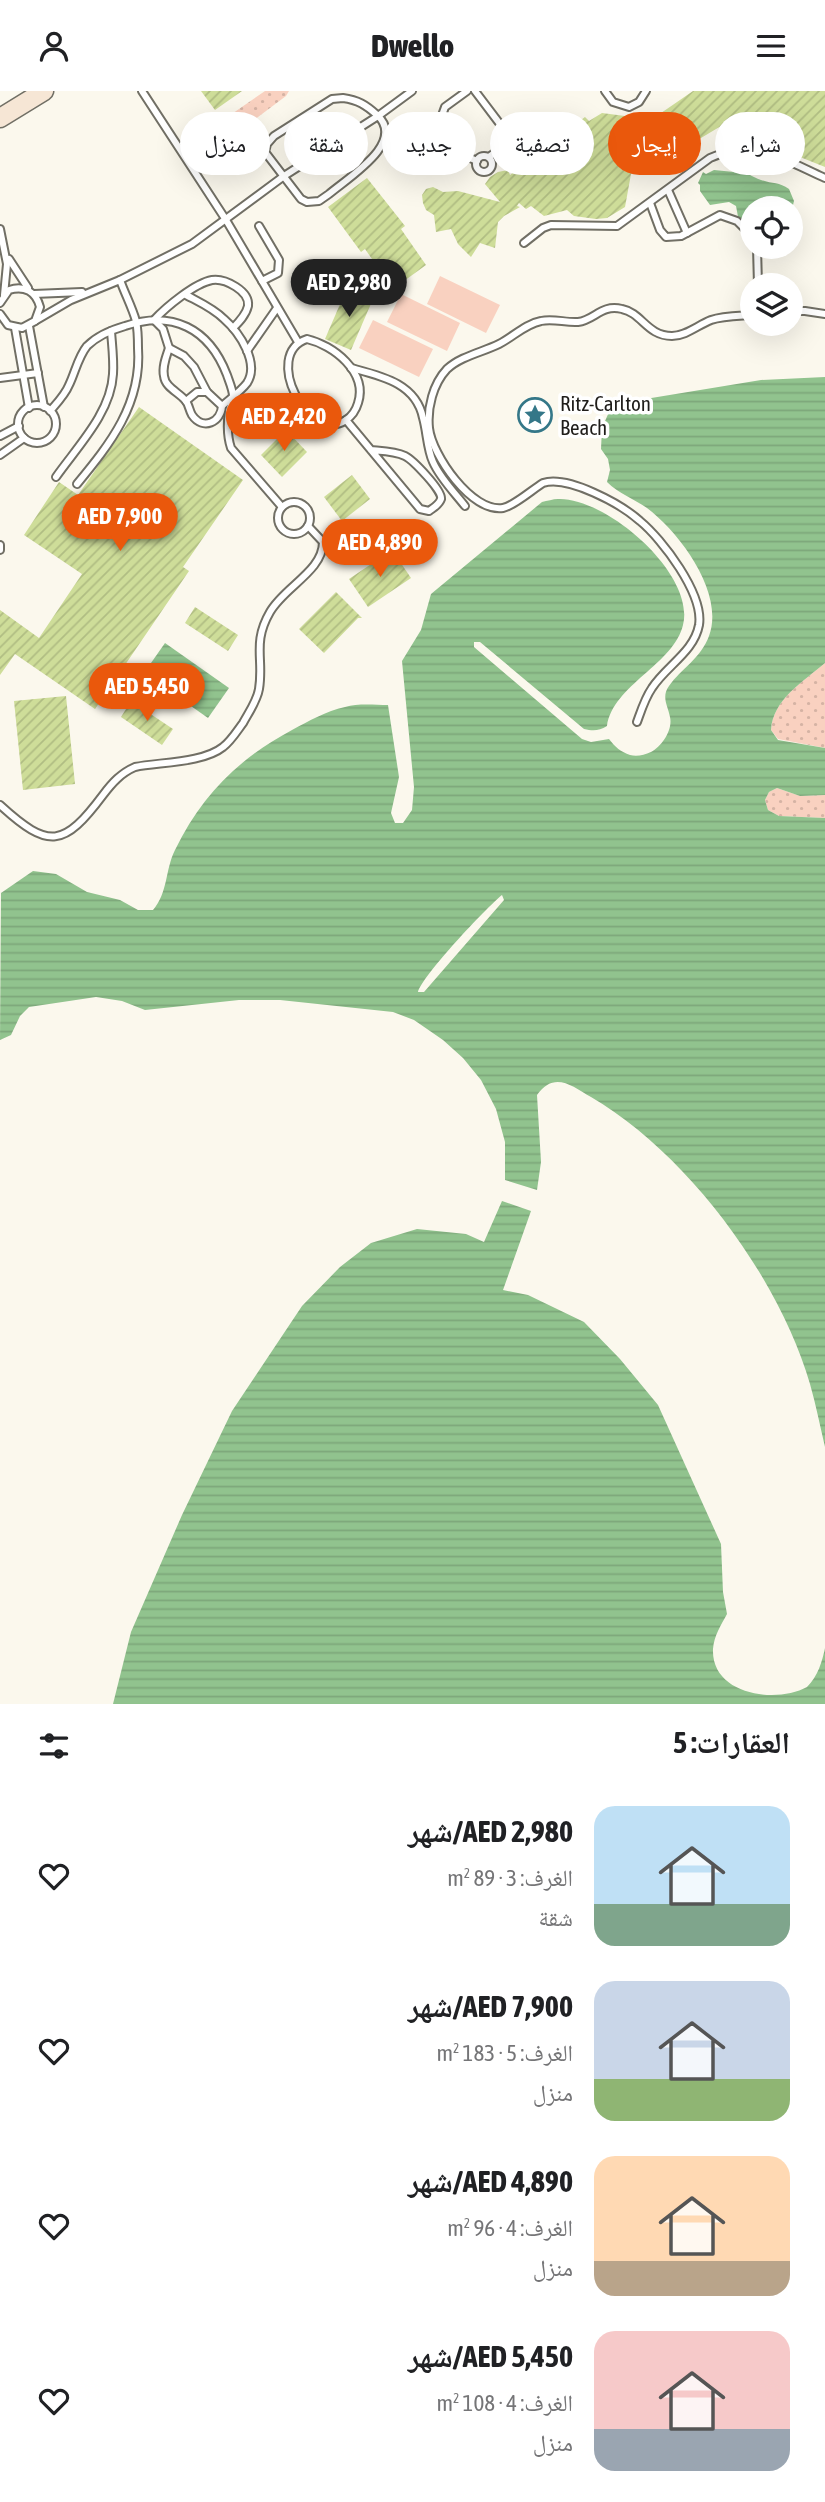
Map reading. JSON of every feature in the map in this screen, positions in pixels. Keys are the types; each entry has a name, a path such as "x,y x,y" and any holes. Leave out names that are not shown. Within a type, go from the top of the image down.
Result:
{"main road":[{"path":"0,118 44,91"}],"lane":[{"path":"142,91 226,220 298,342"},
{"path":"343,98 348,91"},
{"path":"0,314 4,324 15,328 32,324 88,292 120,280 192,244 284,176 412,91"},
{"path":"467,91 446,107 441,118 470,157 477,161 480,170 486,171 492,167 489,157"},
{"path":"475,91 512,140 489,157 482,156 477,161"},
{"path":"605,91 613,102 629,107 639,102 646,91"},
{"path":"343,98 358,100 378,116 387,130 385,143 319,201 307,202 301,199 265,152 267,144 274,136 332,99 343,98"},
{"path":"524,243 551,225 613,228 710,158 726,151 756,149 825,178"},
{"path":"668,190 687,233"},
{"path":"650,203 662,234 669,237 687,233 720,215 740,225"},
{"path":"260,226 276,253 280,267 274,277 262,281"},
{"path":"0,229 8,275 1,300"},
{"path":"6,254 40,307 32,324 38,373 47,409 56,426 48,439 38,443 24,438 19,426 20,417 29,408 47,409 68,387 86,347 98,337 137,323 169,320 183,324 200,335 221,361 233,396 228,425 231,448 282,507"},
{"path":"77,484 109,446 126,417 137,377 137,323 120,280"},
{"path":"154,320 170,303 212,280 223,280 246,295 248,302 243,316 233,328"},
{"path":"1,300 16,288 32,292 88,292"},
{"path":"186,295 207,306 233,328 247,351 250,374 246,384 222,406"},
{"path":"247,351 277,308"},
{"path":"465,506 432,459 425,410 440,379 453,364 504,342 537,322 579,322 602,309 623,309 637,316 653,331 673,336 681,335 714,319 740,316"},
{"path":"803,310 825,314"},
{"path":"154,320 163,330 169,348 163,378 167,385 186,401 193,417 208,424 216,421 222,415 222,406 207,392 194,367 184,356 169,348"},
{"path":"15,328 29,408"},
{"path":"56,477 97,419 108,398 113,375 111,331"},
{"path":"307,339 333,351 351,368 359,385 360,397 355,410 346,420 338,423 323,422 299,404 288,374 292,351 298,342 307,339"},
{"path":"351,368 385,376 397,382 425,410 434,448 462,487 478,502 499,509 507,508 543,483 567,482 638,519 667,551 696,601 699,625 696,635 684,652 651,689 637,722"},
{"path":"0,378 38,373"},
{"path":"186,401 197,392 207,392"},
{"path":"346,420 420,509 429,511 435,507 441,499 440,492 410,459 390,451 371,450"},
{"path":"0,436 19,426"},
{"path":"0,455 24,438"},
{"path":"455,493 462,487"},
{"path":"290,502 307,508 310,517 308,526 295,534 281,528 278,513 282,507 290,502"},
{"path":"0,805 31,831 54,837 66,834 79,826 118,776 127,770 203,756 215,753 225,746 250,711 259,689 258,644 261,628 283,593 318,561 323,551 323,542 308,526"},
{"path":"323,542 341,540 348,543 356,553"}],"shaded area":[{"path":"265,91 289,91 265,112 235,112"},
{"path":"714,170 715,175 750,175 782,185 789,189 792,196 740,196 740,223 736,206 729,202 710,205 700,191 698,183 703,172 706,174"},
{"path":"440,276 500,305 486,333 427,304"},
{"path":"401,294 460,323 447,351 387,322"},
{"path":"373,320 433,349 419,377 359,348"},
{"path":"825,377 825,663 783,700 773,719 771,730 778,740 825,748 825,795 800,796 777,788 769,792 765,800 768,810 779,816 825,818 825,1447 810,1384 796,1343 776,1302 725,1221 661,1150 627,1121 570,1085 550,1083 537,1095 541,1162 537,1190 505,1180 505,1142 496,1109 481,1080 463,1058 443,1040 414,1020 393,1012 280,1000 239,1000 145,1010 122,1001 96,997 29,1007 20,1016 11,1035 0,1040 1,893 33,871 56,874 87,892 120,900 138,910 153,910 164,889 175,850 197,812 238,766 292,730 338,709 355,705 388,705 399,777 391,813 395,823 403,823 412,810 414,787 402,661 421,630 431,594 542,502 558,499 578,502 600,511 643,542 662,562 676,584 683,605 683,625 677,639 657,663 620,698 607,726 593,730 584,729 480,642 474,642 474,647 582,739 591,742 609,739 621,751 633,756 655,749 663,742 670,727 665,698 667,690 701,651 709,636 711,601 696,565 673,533 647,508 607,482 610,470 608,459 601,449 602,428 609,412 627,402 761,380","holes":["502,895 504,900 424,992 418,992 431,971 470,927"]},
{"path":"165,643 229,688 208,718 144,673"},
{"path":"825,663 825,748 778,739 771,730 777,709 790,692"},
{"path":"777,788 800,796 825,795 825,818 779,816 768,810 765,800 769,792"},
{"path":"502,1201 531,1211 503,1290 528,1295 584,1322 620,1359 658,1405 721,1544 723,1592 727,1614 716,1635 713,1649 715,1665 722,1677 748,1692 779,1695 794,1692 807,1687 814,1678 825,1648 825,1704 113,1704 131,1632 182,1515 232,1411 302,1306 340,1267 371,1243 417,1229 466,1234 484,1242"}],"building":[{"path":"201,91 242,91 215,110"},
{"path":"693,91 825,91 825,167 805,159 805,112 715,112 715,130 701,138 701,112 663,112"},
{"path":"602,113 608,114 608,175 631,175 625,207 607,218 596,219 574,216 567,210 544,216 531,206 526,209 519,203 517,206 520,207 498,222 495,248 480,243 471,257 458,244 451,229 436,232 434,215 426,210 423,203 422,195 426,189 433,187 443,192 458,191 500,202 485,184 493,175 594,175 594,118"},
{"path":"367,178 405,226 401,229 426,265 393,289 365,249 361,252 328,207"},
{"path":"347,288 373,299 351,350 325,339"},
{"path":"139,407 243,480 183,567 189,571 95,709 15,654 0,675 0,610 39,638 82,574 24,535 59,482 78,495"},
{"path":"286,430 307,452 282,477 261,455"},
{"path":"352,475 370,499 342,521 324,497"},
{"path":"392,550 411,578 368,607 349,579"},
{"path":"336,592 362,618 358,618 324,653 299,629"},
{"path":"195,607 238,635 228,651 185,623"},
{"path":"66,696 75,784 23,790 14,701"},
{"path":"131,701 173,729 162,745 121,717"}],"place":[{"name":"Ritz-Carlton Beach","path":"535,415"}]}
